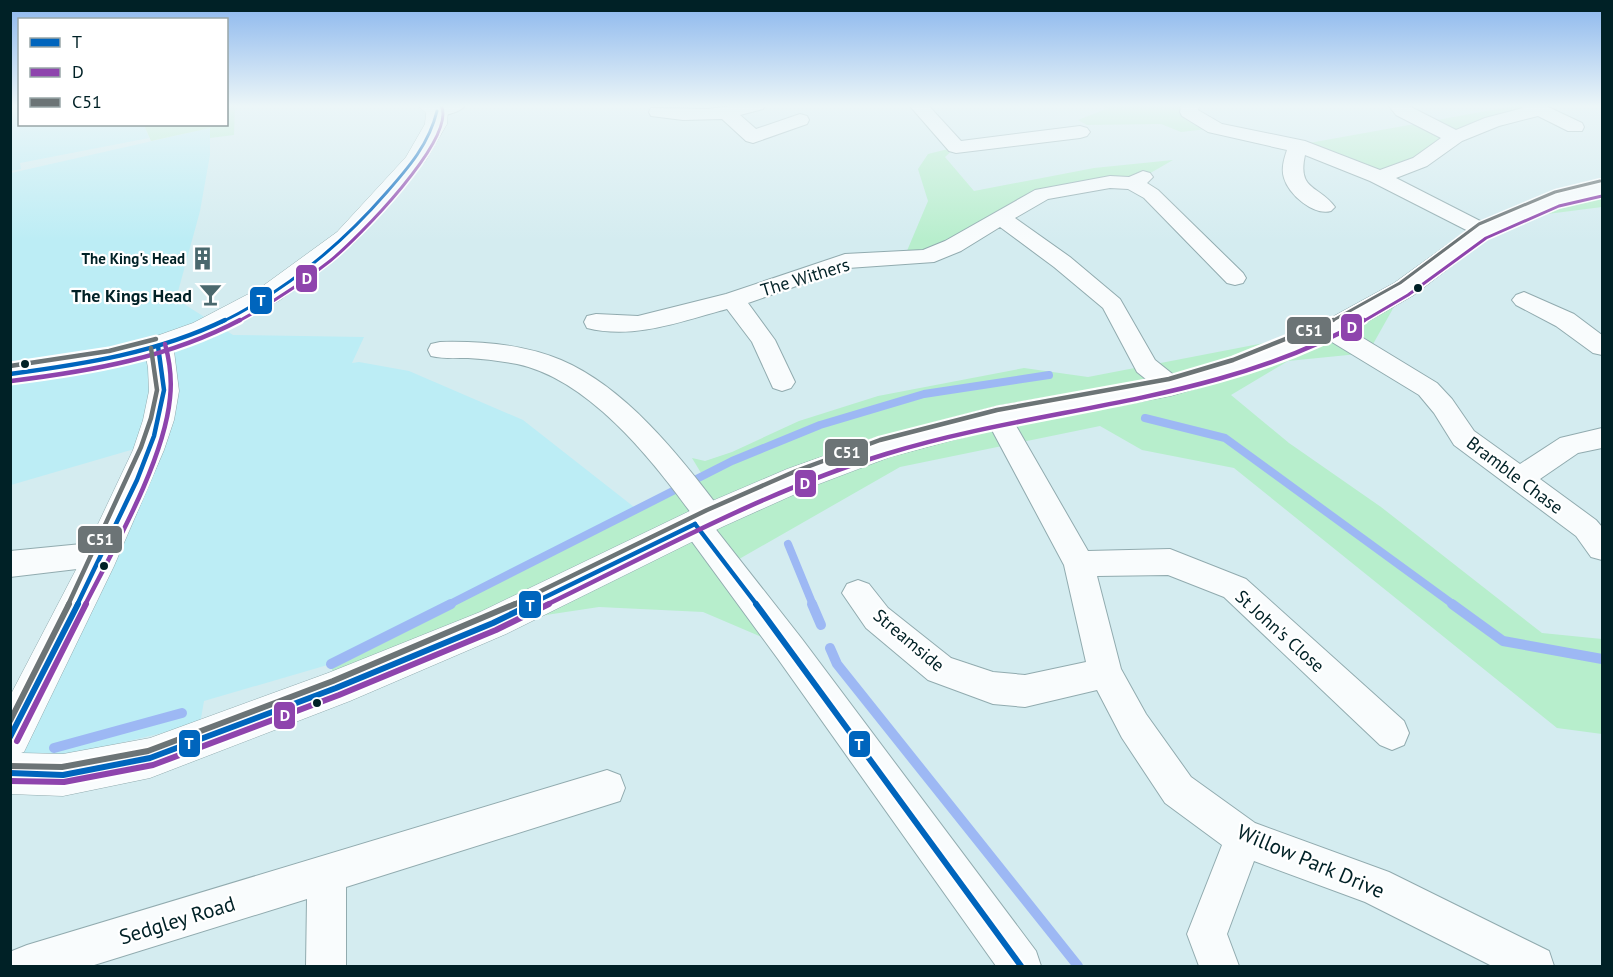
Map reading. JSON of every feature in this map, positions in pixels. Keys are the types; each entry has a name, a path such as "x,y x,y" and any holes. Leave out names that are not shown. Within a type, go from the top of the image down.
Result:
{"street":[{"path":"10,374 111,358 158,346 203,330 270,294 346,237 415,160 420,151"},
{"path":"1296,151 1290,168 1295,184 1324,207"},
{"path":"1313,151 1352,163 1482,231"},
{"path":"1381,177 1420,162 1436,151"},
{"name":"The Withers","path":"596,322 638,324 734,300 845,261 882,269 926,257 953,246 1042,194 1110,182 1138,180 1235,278"},
{"path":"10,774 63,774 150,758 336,688 493,623 695,504 799,478 883,447 998,417 1171,386 1235,366 1331,330 1404,289 1482,231 1557,199 1602,188"},
{"path":"1001,218 1062,262 1112,304 1146,366 1171,386"},
{"name":"The Withers","path":"734,300 763,340 782,382"},
{"path":"1524,300 1565,320 1602,347"},
{"name":"Bramble Chase","path":"1331,330 1428,389 1443,405 1464,438 1586,528 1602,548"},
{"path":"10,738 102,555 135,481 159,419 164,366 158,346"},
{"path":"440,350 464,349 508,353 547,364 564,372 626,417 662,453 790,649 1021,966"},
{"name":"Willow Park Drive","path":"998,417 1080,564 1105,673 1134,726 1178,790 1244,838 1375,886 1534,966"},
{"path":"1521,478 1570,445 1602,438"},
{"path":"10,564 102,555"},
{"name":"St John's Close","path":"1080,564 1170,562 1234,588 1392,733"},
{"name":"Streamside","path":"858,593 877,618 940,669 993,688 1025,691 1105,673"},
{"name":"Sedgley Road","path":"27,966 607,788"},
{"path":"1219,966 1207,934 1244,838"},
{"path":"326,966 327,874"}],"shaded area":[{"path":"11,151 84,151 20,163 21,169 11,171"},
{"path":"110,151 210,151 200,211 176,299 233,335 364,337 352,363 359,362 409,371 523,420 634,507 331,664 204,701 200,724 11,769 148,445 11,485 11,173"}],"green space":[{"path":"952,151 945,157 974,191 1094,168 1173,160 1133,183 1042,194 953,246 904,258 928,201 918,169 928,154"},
{"path":"1313,151 1434,151 1381,177"},
{"path":"1602,188 1602,207 1509,219 1557,199"},
{"path":"1404,289 1368,353 1288,361 1231,395 1289,443 1381,507 1542,633 1602,639 1602,734 1557,728 1234,468 1142,450 1100,426 900,467 727,566 790,649 703,612 599,607 493,623 336,688 331,664 701,473 692,458 705,461 732,452 799,421 878,396 1024,368 1088,377 1331,330"}],"waterway":[{"path":"448,605 732,461 820,425 924,394 1049,375"},
{"path":"1145,418 1225,438 1454,605"},
{"path":"788,544 813,605"},
{"path":"331,664 451,604"},
{"path":"812,604 821,625"},
{"path":"1452,604 1503,641 1602,659"},
{"path":"830,648 837,664 1078,966"},
{"path":"54,748 182,713"}],"transit line":[{"name":"T","path":"10,374 103,360 158,347 209,328 258,303 303,272 356,228 421,151"},
{"name":"D","path":"11,381 107,367 163,353 214,333 263,308 309,277 351,243 429,151"},
{"name":"C51","path":"10,766 62,767 148,751 333,681 490,616 707,510 796,471 880,440 997,410 1169,379 1233,360 1328,323 1400,283 1479,224 1555,192 1600,181"},
{"name":"D","path":"10,781 64,782 153,765 339,695 496,630 713,524 802,485 885,454 1000,424 1172,393 1238,374 1335,337 1408,295 1486,238 1559,206 1602,196"},
{"name":"C51","path":"10,366 109,351 156,339"},
{"name":"D","path":"17,741 97,581 156,454 171,392 171,376 165,344"},
{"name":"T","path":"10,737 91,578 149,451 159,420 164,390 158,346"},
{"name":"C51","path":"10,721 90,562 141,447 157,390 151,348"},
{"name":"T","path":"695,524 790,649 1021,966"},
{"name":"T","path":"10,773 63,775 150,758 336,688 493,623 695,524"}],"place":[{"name":"The King's Head","path":"203,258"},
{"name":"The Kings Head","path":"210,295"}]}
